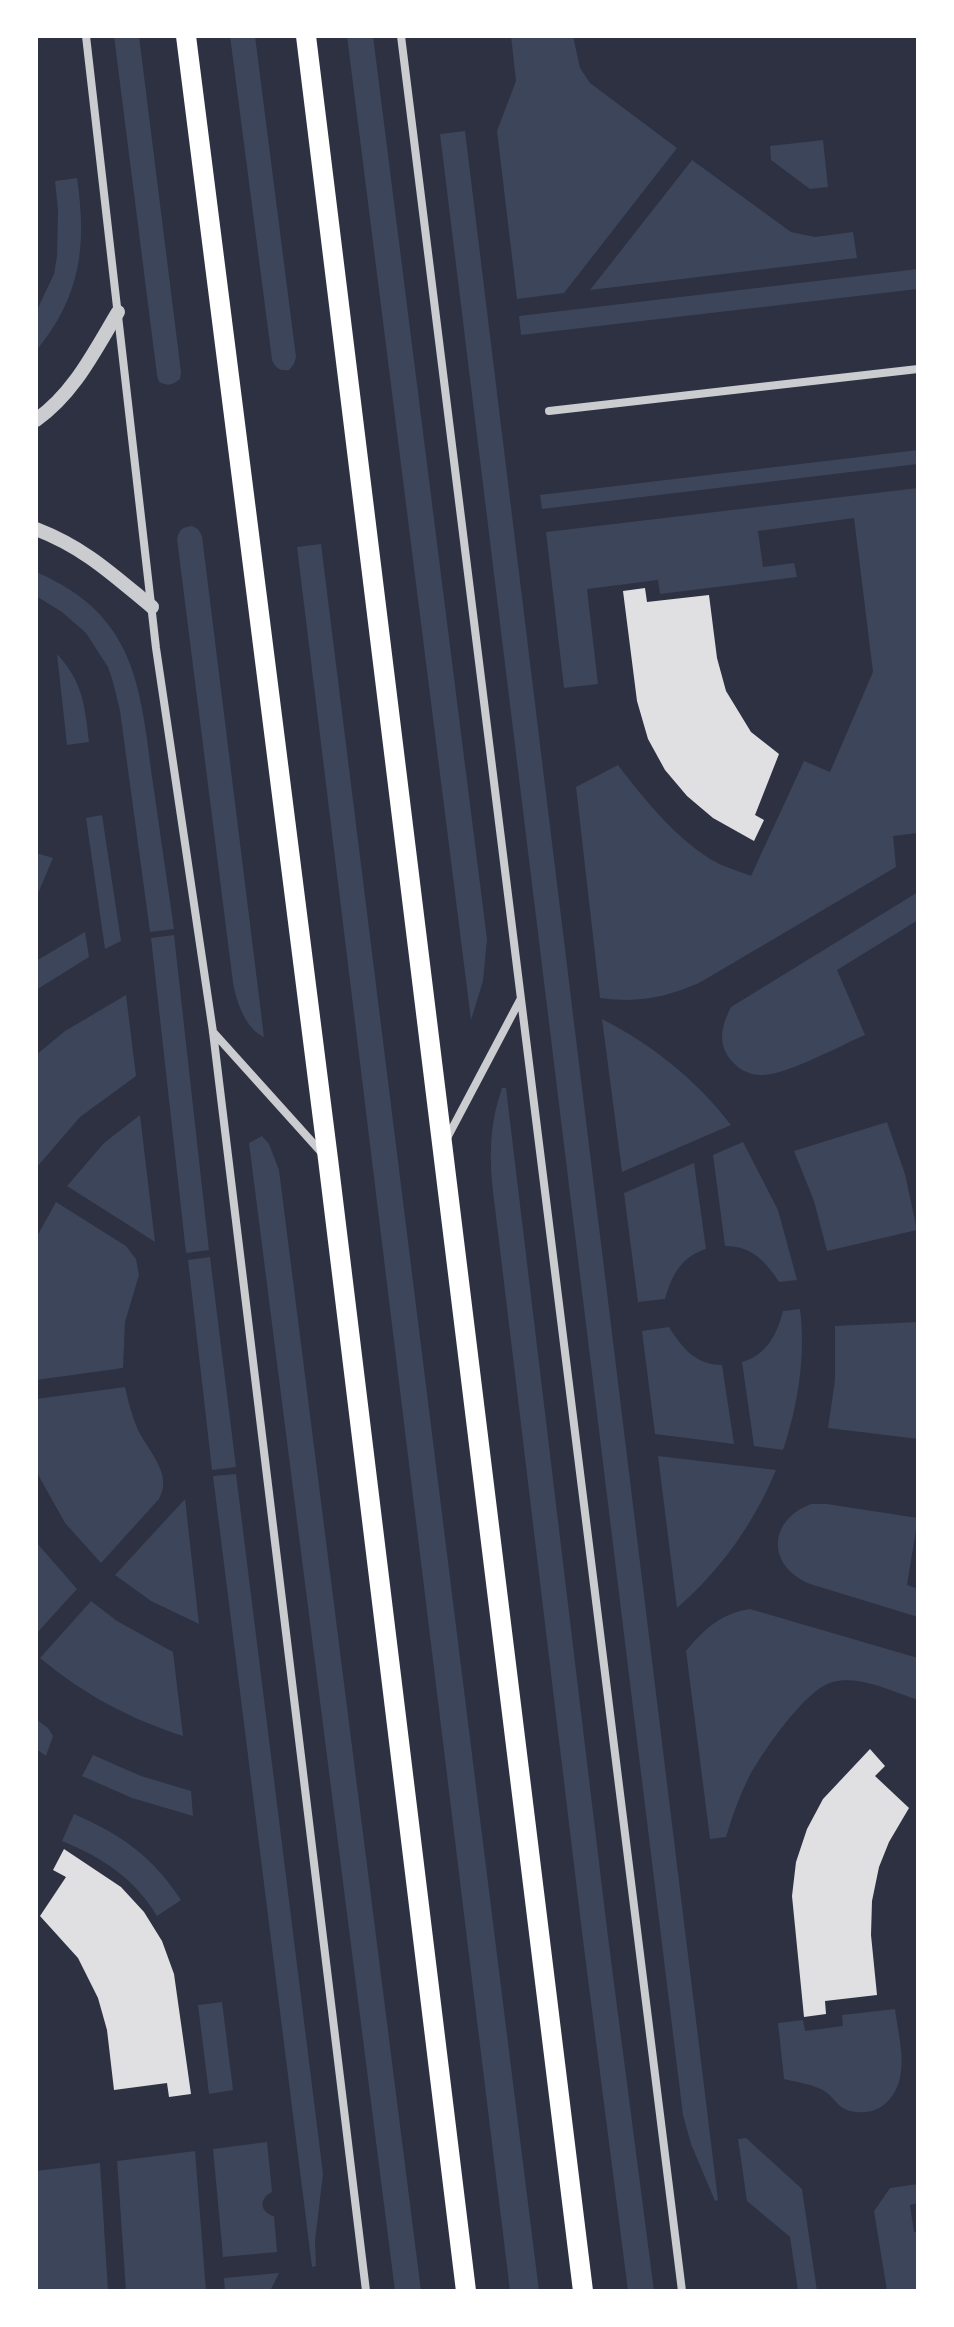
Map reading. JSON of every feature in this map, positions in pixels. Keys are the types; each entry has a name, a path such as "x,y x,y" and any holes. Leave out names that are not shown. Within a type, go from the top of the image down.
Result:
{"main road":[{"path":"186,36 328,1159 466,2291"},
{"path":"306,36 583,2291"}],"street":[{"path":"86,36 152,607 213,1032 366,2291"},
{"path":"401,36 682,2291"},
{"path":"36,420 79,379 118,312"},
{"path":"549,411 918,369"},
{"path":"36,529 67,541 152,607"},
{"path":"444,1144 520,1000"},
{"path":"213,1032 328,1159"}],"shaded area":[{"path":"114,36 139,36 181,372 180,379 170,385 159,382 157,375"},
{"path":"230,36 255,36 296,357 289,370 279,369 272,360"},
{"path":"347,36 373,36 487,939 483,981 471,1020"},
{"path":"511,36 573,36 580,68 590,83 677,148 564,293 517,299 497,131 516,81"},
{"path":"465,131 718,2200 715,2201 691,2144 683,2115 440,134"},
{"path":"823,140 828,187 810,189 771,160 770,146"},
{"path":"692,160 791,232 815,237 853,232 857,258 590,290"},
{"path":"77,178 81,226 77,269 63,310 36,351 36,312 54,274 57,256 55,181"},
{"path":"918,269 918,289 521,335 519,316"},
{"path":"918,450 918,464 542,509 540,495"},
{"path":"918,488 918,833 893,836 896,867 699,983 651,998 600,998 576,787 618,765 684,839 710,859 751,876 804,761 830,772 873,672 854,518 758,531 763,567 794,563 797,577 660,594 658,580 587,589 598,684 564,688 546,532"},
{"path":"192,526 202,536 264,1037 247,1021 233,983 177,539 182,530"},
{"path":"321,544 539,2291 510,2291 297,547"},
{"path":"36,572 69,589 95,610 114,632 128,658 143,716 174,929 150,932 120,711 108,667 86,633 62,612 36,596"},
{"path":"57,654 77,685 84,706 89,742 67,745"},
{"path":"102,815 121,941 105,949 86,818"},
{"path":"36,853 53,858 36,898"},
{"path":"918,892 918,920 837,970 865,1035 771,1074 752,1074 733,1063 722,1040 723,1027 731,1007"},
{"path":"85,932 89,957 36,990 36,961"},
{"path":"174,935 209,1250 186,1253 151,938"},
{"path":"126,995 136,1076 80,1117 37,1167 36,1055 65,1031"},
{"path":"602,1019 639,1040 672,1065 703,1093 731,1125 622,1172"},
{"path":"502,1088 506,1088 608,1937 654,2291 628,2291 583,1940 492,1183 492,1135"},
{"path":"140,1115 155,1242 67,1186 104,1143"},
{"path":"887,1122 905,1174 917,1230 827,1251 814,1201 794,1151"},
{"path":"262,1136 269,1144 279,1170 421,2291 395,2291 249,1143"},
{"path":"743,1142 778,1210 797,1280 779,1282 751,1252 725,1246 713,1155"},
{"path":"694,1163 706,1249 697,1252 679,1268 665,1299 638,1302 624,1193"},
{"path":"56,1202 126,1246 136,1259 139,1275 125,1322 123,1368 36,1380 36,1238"},
{"path":"210,1257 236,1467 212,1470 188,1260"},
{"path":"800,1309 802,1344 799,1380 783,1450 754,1446 742,1362 758,1354 770,1342 783,1311"},
{"path":"918,1322 918,1439 828,1428 835,1380 835,1326"},
{"path":"669,1327 697,1359 722,1365 734,1444 655,1434 642,1331"},
{"path":"125,1387 138,1430 161,1472 163,1490 159,1499 101,1563 65,1523 36,1471 36,1399"},
{"path":"658,1456 776,1470 735,1545 708,1578 677,1608"},
{"path":"236,1474 323,2174 315,2241 316,2266 312,2267 213,1476"},
{"path":"185,1499 199,1624 151,1601 115,1575"},
{"path":"811,1504 918,1518 907,1585 918,1589 918,1617 810,1584 786,1566 778,1544 780,1532 786,1521"},
{"path":"36,1542 77,1589 36,1634"},
{"path":"91,1601 117,1621 173,1652 183,1736 144,1722 108,1704 40,1658"},
{"path":"750,1609 918,1658 918,1700 876,1685 854,1681 843,1680 822,1687 785,1723 754,1768 726,1837 710,1839 686,1651 714,1623"},
{"path":"36,1719 53,1736 46,1756 36,1749"},
{"path":"93,1755 141,1776 191,1791 193,1816 132,1798 82,1776"},
{"path":"74,1814 135,1848 159,1871 181,1900 157,1916 128,1880 91,1855 62,1841"},
{"path":"222,2002 233,2090 209,2094 198,2005"},
{"path":"895,2009 901,2072 893,2095 881,2107 869,2112 846,2110 822,2090 784,2079 778,2023 803,2020 805,2031 843,2026 842,2015"},
{"path":"746,2138 802,2189 817,2291 798,2291 790,2237 747,2201 738,2139"},
{"path":"267,2142 272,2192 262,2205 274,2216 277,2252 223,2257 213,2149"},
{"path":"195,2151 206,2291 126,2291 117,2161"},
{"path":"100,2163 108,2291 36,2291 36,2171"},
{"path":"918,2184 918,2203 910,2205 914,2232 918,2232 918,2291 887,2291 874,2211 890,2188"},
{"path":"279,2273 270,2291 225,2291 224,2278"}],"building":[{"path":"645,588 647,602 709,595 717,658 726,691 751,732 779,754 755,815 764,820 754,841 713,818 687,796 665,770 648,739 637,701 623,591"},
{"path":"870,1749 885,1766 875,1776 909,1808 889,1842 879,1867 872,1901 871,1935 877,1995 825,2001 826,2014 804,2017 792,1896 796,1862 807,1829 823,1799"},
{"path":"64,1849 121,1887 144,1912 162,1941 174,1974 191,2094 169,2097 167,2083 114,2090 107,2030 98,1998 78,1958 40,1916 66,1877 53,1870"}]}
